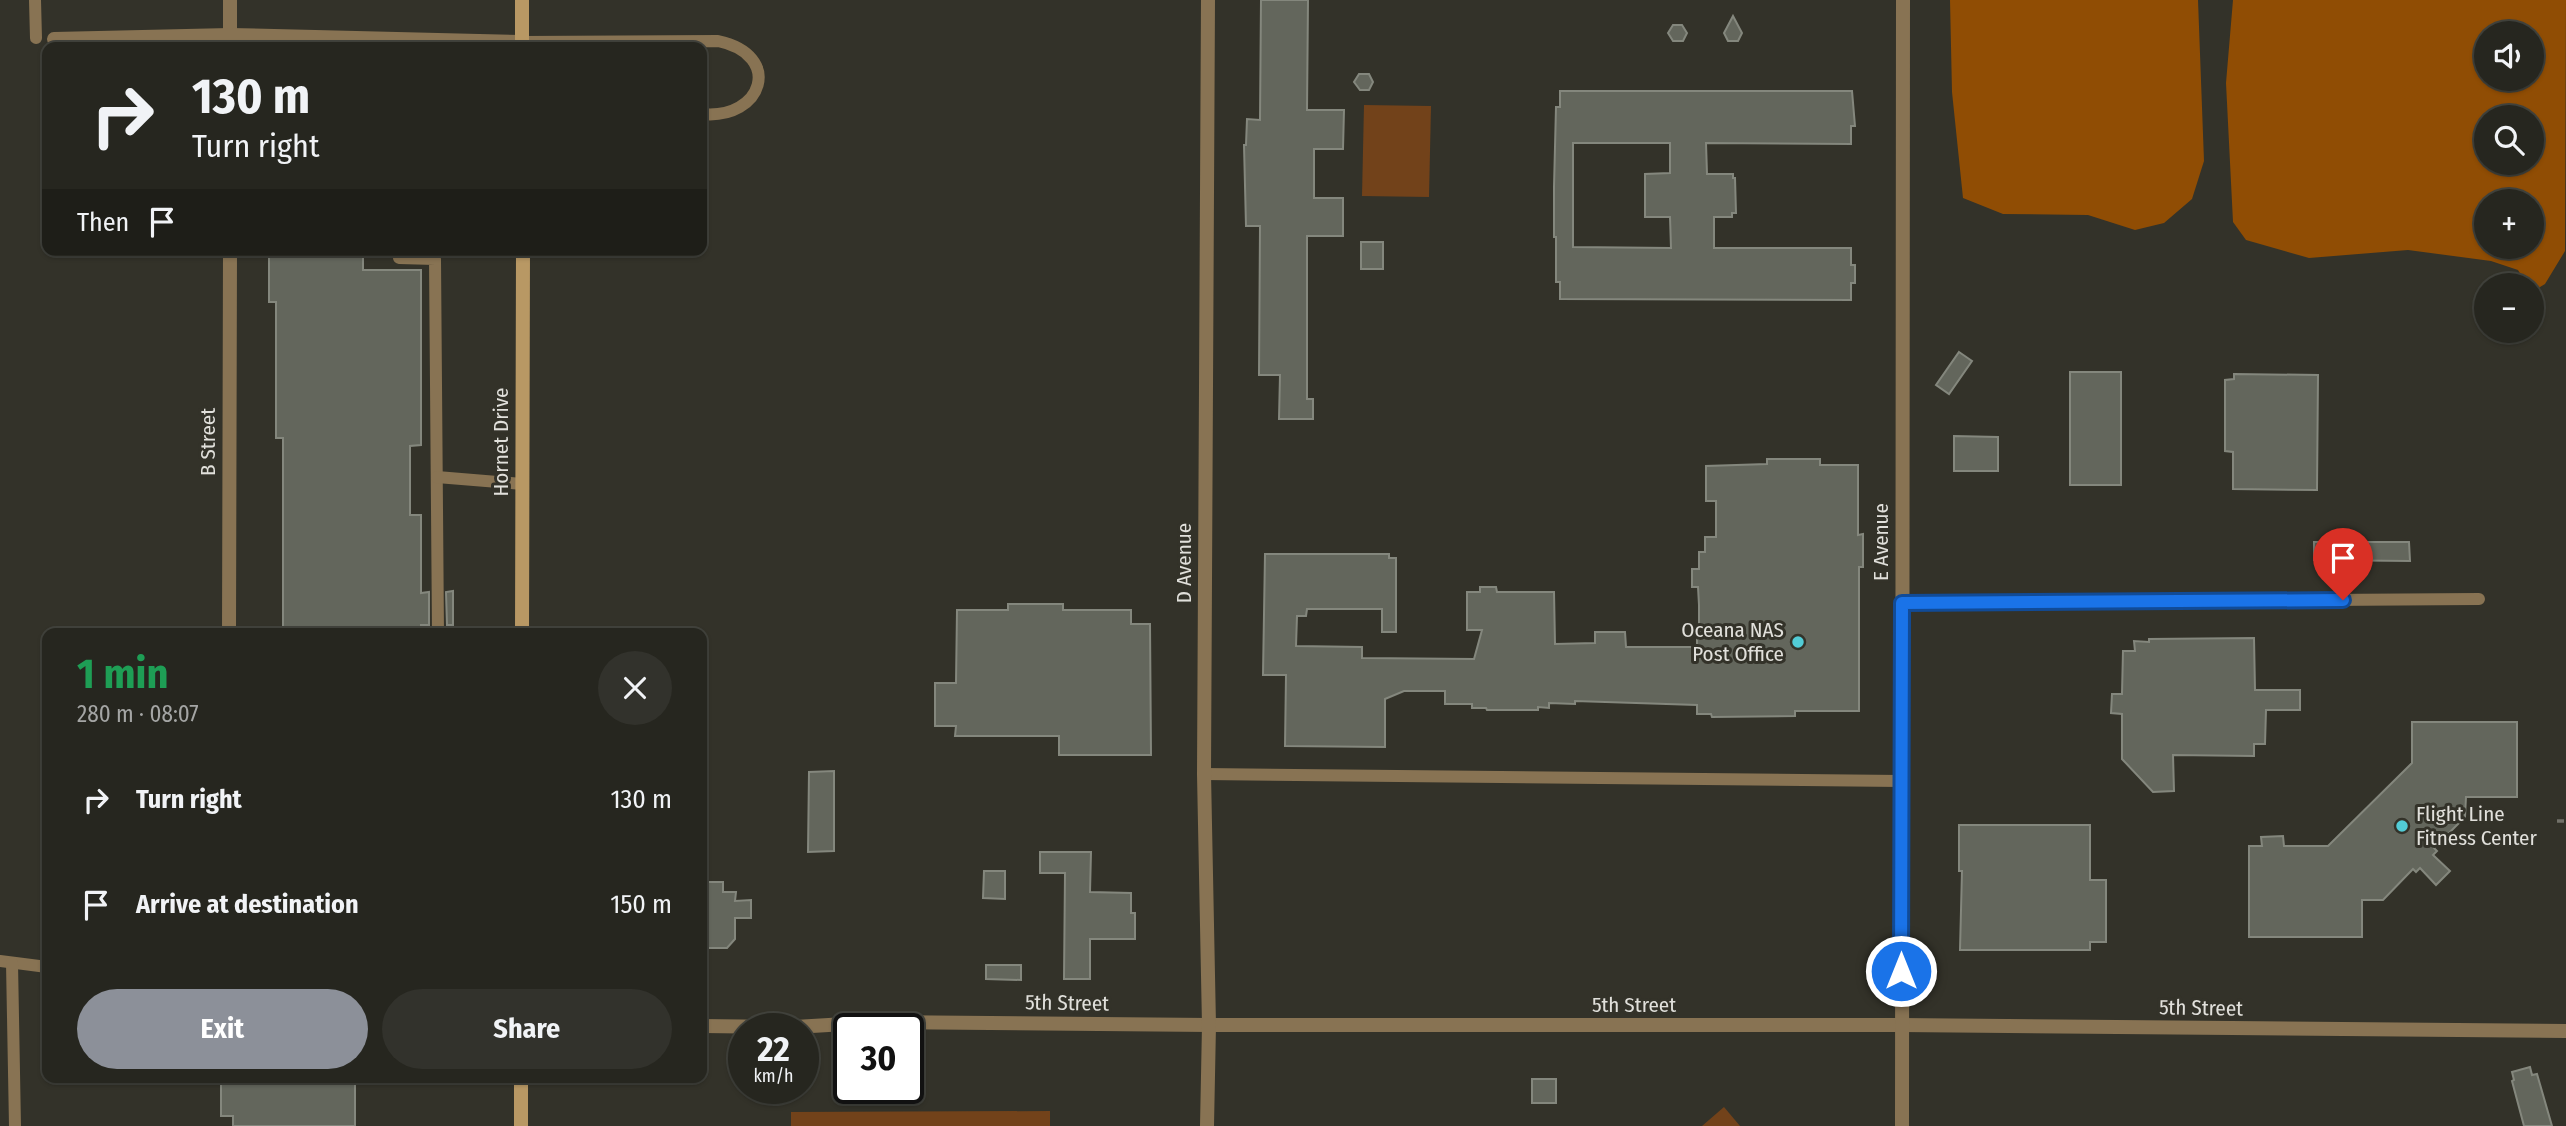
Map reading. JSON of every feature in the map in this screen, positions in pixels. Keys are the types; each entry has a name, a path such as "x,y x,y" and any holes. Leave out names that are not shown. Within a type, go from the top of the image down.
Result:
{"main road":[{"path":"522,0 522,42"},
{"name":"Hornet Drive","path":"522,628 523,256"},
{"path":"521,1083 521,1126"}],"street":[{"path":"230,0 230,41"},
{"name":"D Avenue","path":"1206,1126 1209,1025 1204,774 1208,0"},
{"name":"E Avenue","path":"1902,1126 1903,0"},
{"path":"54,39 327,42"},
{"name":"B Street","path":"229,628 230,256"},
{"name":"5th Street","path":"707,1026 794,1027 879,1022 2566,1031"}],"lane":[{"path":"35,0 36,38"},
{"path":"653,42 718,41 735,44 745,50 756,63 759,81 746,104 731,113 718,116 707,115"},
{"path":"399,258 435,259 438,628"},
{"path":"437,477 522,484"},
{"path":"1902,603 2479,599"},
{"path":"1204,774 1901,781"},
{"path":"15,1126 6,962 42,966"}],"path":[{"path":"2557,821 2566,821"}],"shaded area":[{"path":"1950,0 2198,0 2204,161 2192,199 2164,223 2135,230 2088,215 2003,214 1963,198 1952,92"},
{"path":"2233,0 2566,0 2565,251 2545,284 2544,273 2520,273 2491,261 2476,259 2544,259 2544,189 2474,189 2474,259 2408,250 2309,258 2246,240 2233,222 2226,83"},
{"path":"1364,105 1431,106 1429,197 1362,196"},
{"path":"1724,1107 1740,1126 1702,1126"},
{"path":"1050,1111 1050,1126 791,1126 791,1112"}],"building":[{"path":"1261,0 1308,0 1307,110 1344,110 1343,149 1314,149 1314,198 1343,198 1343,236 1307,236 1307,399 1313,399 1313,419 1279,419 1280,375 1259,375 1260,226 1246,226 1244,145 1247,119 1260,120"},
{"path":"1733,16 1742,33 1738,41 1728,41 1724,33"},
{"path":"1673,25 1682,25 1687,33 1683,41 1673,41 1668,33"},
{"path":"1359,74 1369,74 1373,82 1369,90 1360,90 1354,82"},
{"path":"1560,91 1852,91 1855,126 1851,126 1851,144 1706,143 1707,174 1733,174 1735,178 1736,213 1732,213 1732,217 1714,217 1714,248 1851,248 1855,283 1851,283 1851,300 1560,299 1560,282 1556,282 1554,187 1556,107 1560,107","holes":["1573,143 1670,143 1670,173 1645,174 1645,217 1670,217 1671,248 1573,247"]},
{"path":"1361,242 1383,242 1383,269 1361,269"},
{"path":"269,256 363,256 363,270 421,270 421,445 410,446 410,515 421,515 421,593 429,592 429,625 421,625 421,628 283,628 283,438 276,438 276,302 269,302"},
{"path":"1959,352 1972,361 1949,394 1936,385"},
{"path":"2070,372 2121,372 2121,485 2070,485"},
{"path":"2234,374 2318,375 2317,490 2233,489 2233,452 2225,451 2225,380 2234,379"},
{"path":"1954,436 1998,437 1998,471 1954,471"},
{"path":"1767,459 1820,459 1820,465 1858,465 1858,535 1863,534 1863,567 1859,567 1859,711 1795,711 1795,716 1712,717 1711,714 1697,714 1697,705 1575,701 1575,704 1549,703 1549,708 1538,707 1538,710 1487,710 1472,708 1472,704 1445,704 1445,691 1404,691 1385,699 1385,747 1285,746 1286,675 1263,675 1265,554 1389,554 1389,558 1396,558 1396,632 1382,632 1382,609 1307,609 1306,616 1297,616 1296,646 1362,647 1362,658 1474,659 1482,630 1467,630 1467,592 1480,592 1480,587 1496,587 1497,592 1554,592 1555,644 1595,643 1595,632 1625,632 1626,647 1697,647 1698,587 1692,587 1692,569 1699,569 1699,552 1705,552 1705,537 1716,537 1716,501 1706,501 1706,466 1767,464"},
{"path":"2314,542 2409,542 2410,561 2314,560"},
{"path":"453,591 453,625 447,625 446,592"},
{"path":"1008,604 1063,604 1063,610 1131,610 1131,624 1150,624 1151,755 1059,755 1059,736 955,736 956,726 935,726 935,683 956,683 957,610 1008,610"},
{"path":"2254,638 2255,690 2300,690 2300,710 2266,710 2265,744 2254,744 2254,756 2173,755 2174,791 2153,792 2122,759 2122,714 2111,713 2112,694 2122,694 2123,651 2135,651 2134,641 2149,642 2149,639"},
{"name":"Flight Line Fitness Center","path":"2412,722 2517,722 2517,797 2466,797 2465,817 2434,848 2437,851 2433,855 2450,871 2436,885 2420,868 2416,872 2413,869 2383,900 2362,900 2362,937 2249,937 2249,846 2262,846 2261,837 2283,836 2284,846 2328,846 2412,763"},
{"path":"834,771 834,851 808,852 809,772"},
{"path":"1959,825 2090,825 2090,880 2106,880 2106,942 2090,942 2090,950 1960,950 1962,871 1959,871"},
{"path":"1040,852 1091,852 1090,892 1131,893 1131,913 1135,913 1135,939 1090,939 1090,979 1064,979 1065,873 1040,873"},
{"path":"984,871 1005,871 1005,899 983,898"},
{"path":"707,882 723,882 723,892 736,892 735,901 751,900 751,918 735,918 735,939 727,948 707,948"},
{"path":"986,965 1021,965 1021,980 986,979"},
{"path":"2530,1067 2532,1075 2537,1074 2552,1126 2524,1126 2512,1072"},
{"path":"1532,1079 1556,1079 1556,1103 1532,1103"},
{"path":"221,1083 355,1083 355,1126 233,1126 233,1116 221,1116"}],"place":[{"name":"Oceana NAS Post Office","path":"1798,642"},
{"name":"Flight Line Fitness Center","path":"2402,826"}],"route":[{"path":"1901,971 1902,603 2343,600"}]}
